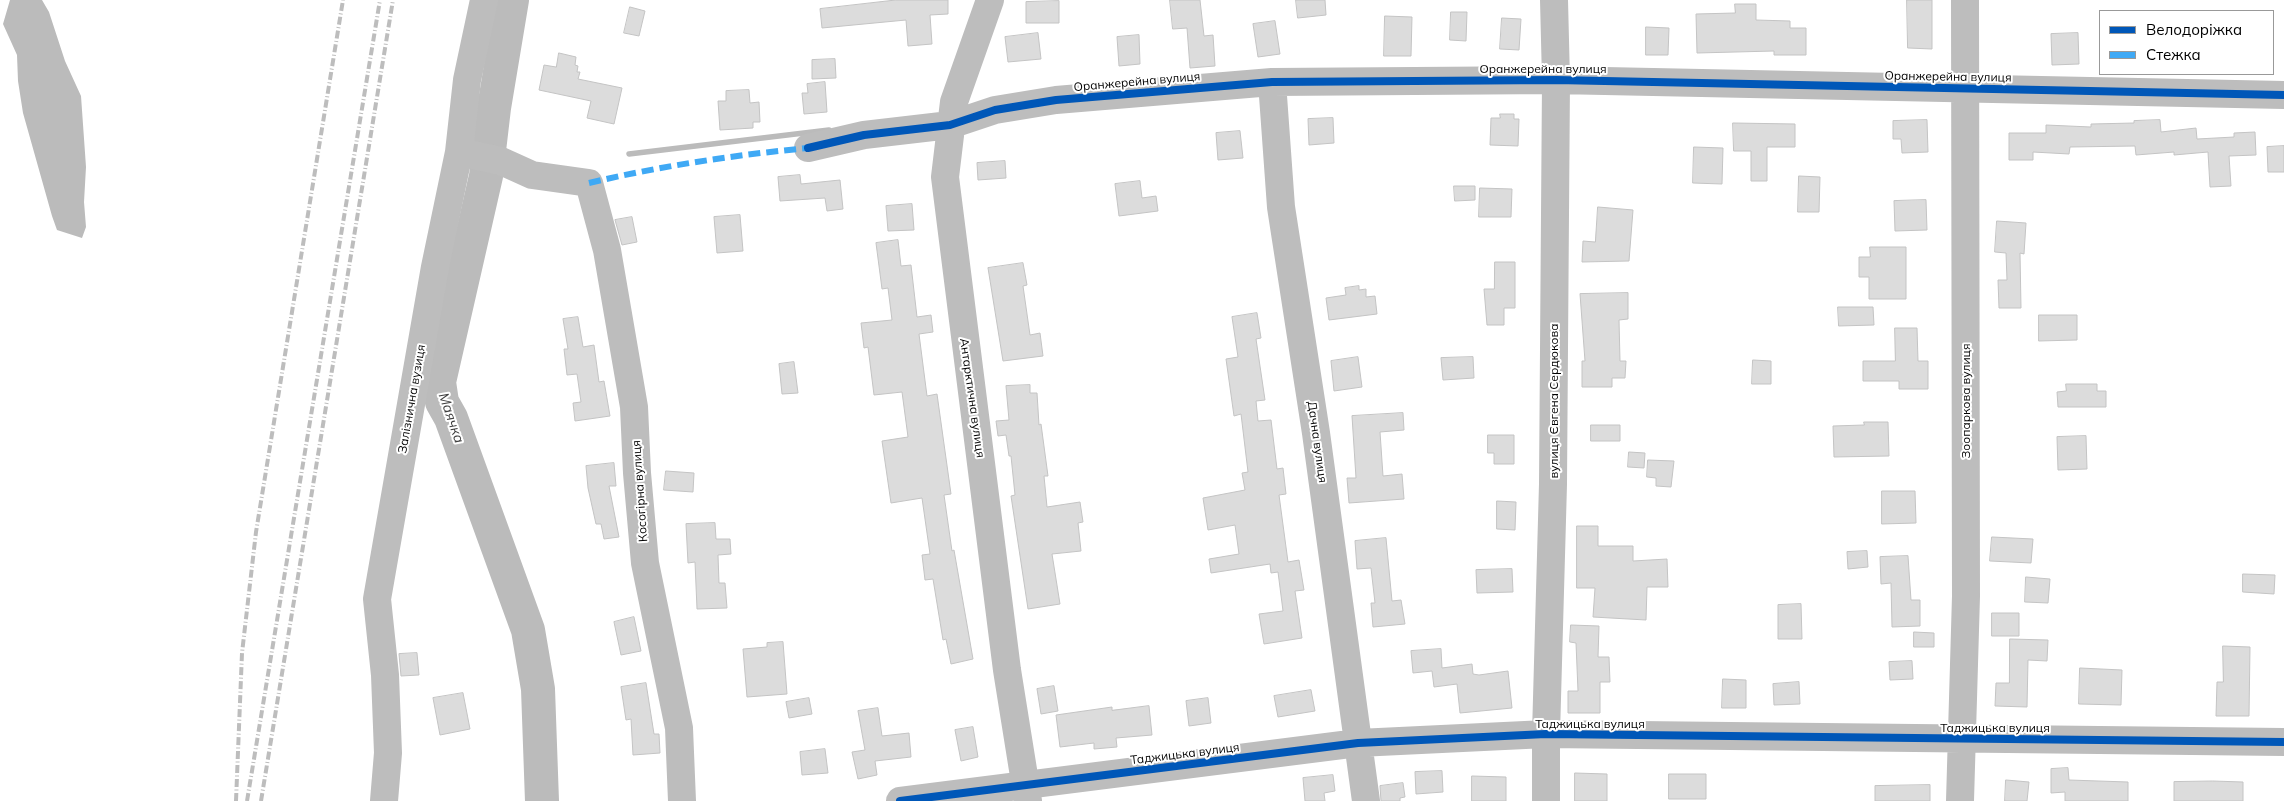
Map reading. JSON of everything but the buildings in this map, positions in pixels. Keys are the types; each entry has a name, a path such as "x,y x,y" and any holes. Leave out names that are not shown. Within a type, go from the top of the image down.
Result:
{"street":[{"name":"Залізнична вузиця","path":"384,801 388,752 385,676 377,599 435,267 466,154 466,80 484,0"},
{"name":"Антарктична вулиця","path":"990,0 954,102 945,177 957,290 1007,670 1027,794"},
{"name":"вулиця Євгена Сердюкова","path":"1546,801 1553,484 1556,80 1554,0"},
{"name":"Зоопаркова вулиця","path":"1960,801 1966,576 1965,0"},
{"name":"Оранжерейна вулиця","path":"808,148 864,135 950,125 994,110 1056,100 1272,82 1556,80 2284,96"},
{"name":"Дачна вулиця","path":"1272,82 1281,207 1316,433 1366,801"},
{"name":"Косогірна вулиця","path":"466,154 501,161 532,175 589,183 607,250 634,408 636,473 645,563 679,728 682,801"},
{"name":"Таджицька вулиця","path":"900,801 1027,794 1358,744 1546,734 2284,742"}],"shaded area":[{"path":"10,0 42,0 49,12 65,61 81,96 86,167 84,202 86,227 82,238 57,230 52,216 23,113 18,81 17,55 3,24"}],"waterway":[{"name":"Маячка","path":"512,0 494,108 486,176 439,382 442,402 451,418 528,630 538,689 542,801"},
{"path":"629,154 829,130"}],"railway":[{"path":"236,801 242,653 256,532 343,0"},
{"path":"247,801 380,0"},
{"path":"261,801 393,0"}],"marked path":[{"path":"589,183 643,171 698,162 808,148"}],"cycle path":[{"path":"808,148 864,135 950,125 995,110 1056,100 1272,82 1556,80 2284,95"},
{"path":"900,801 1358,743 1546,734 2284,742"}]}
